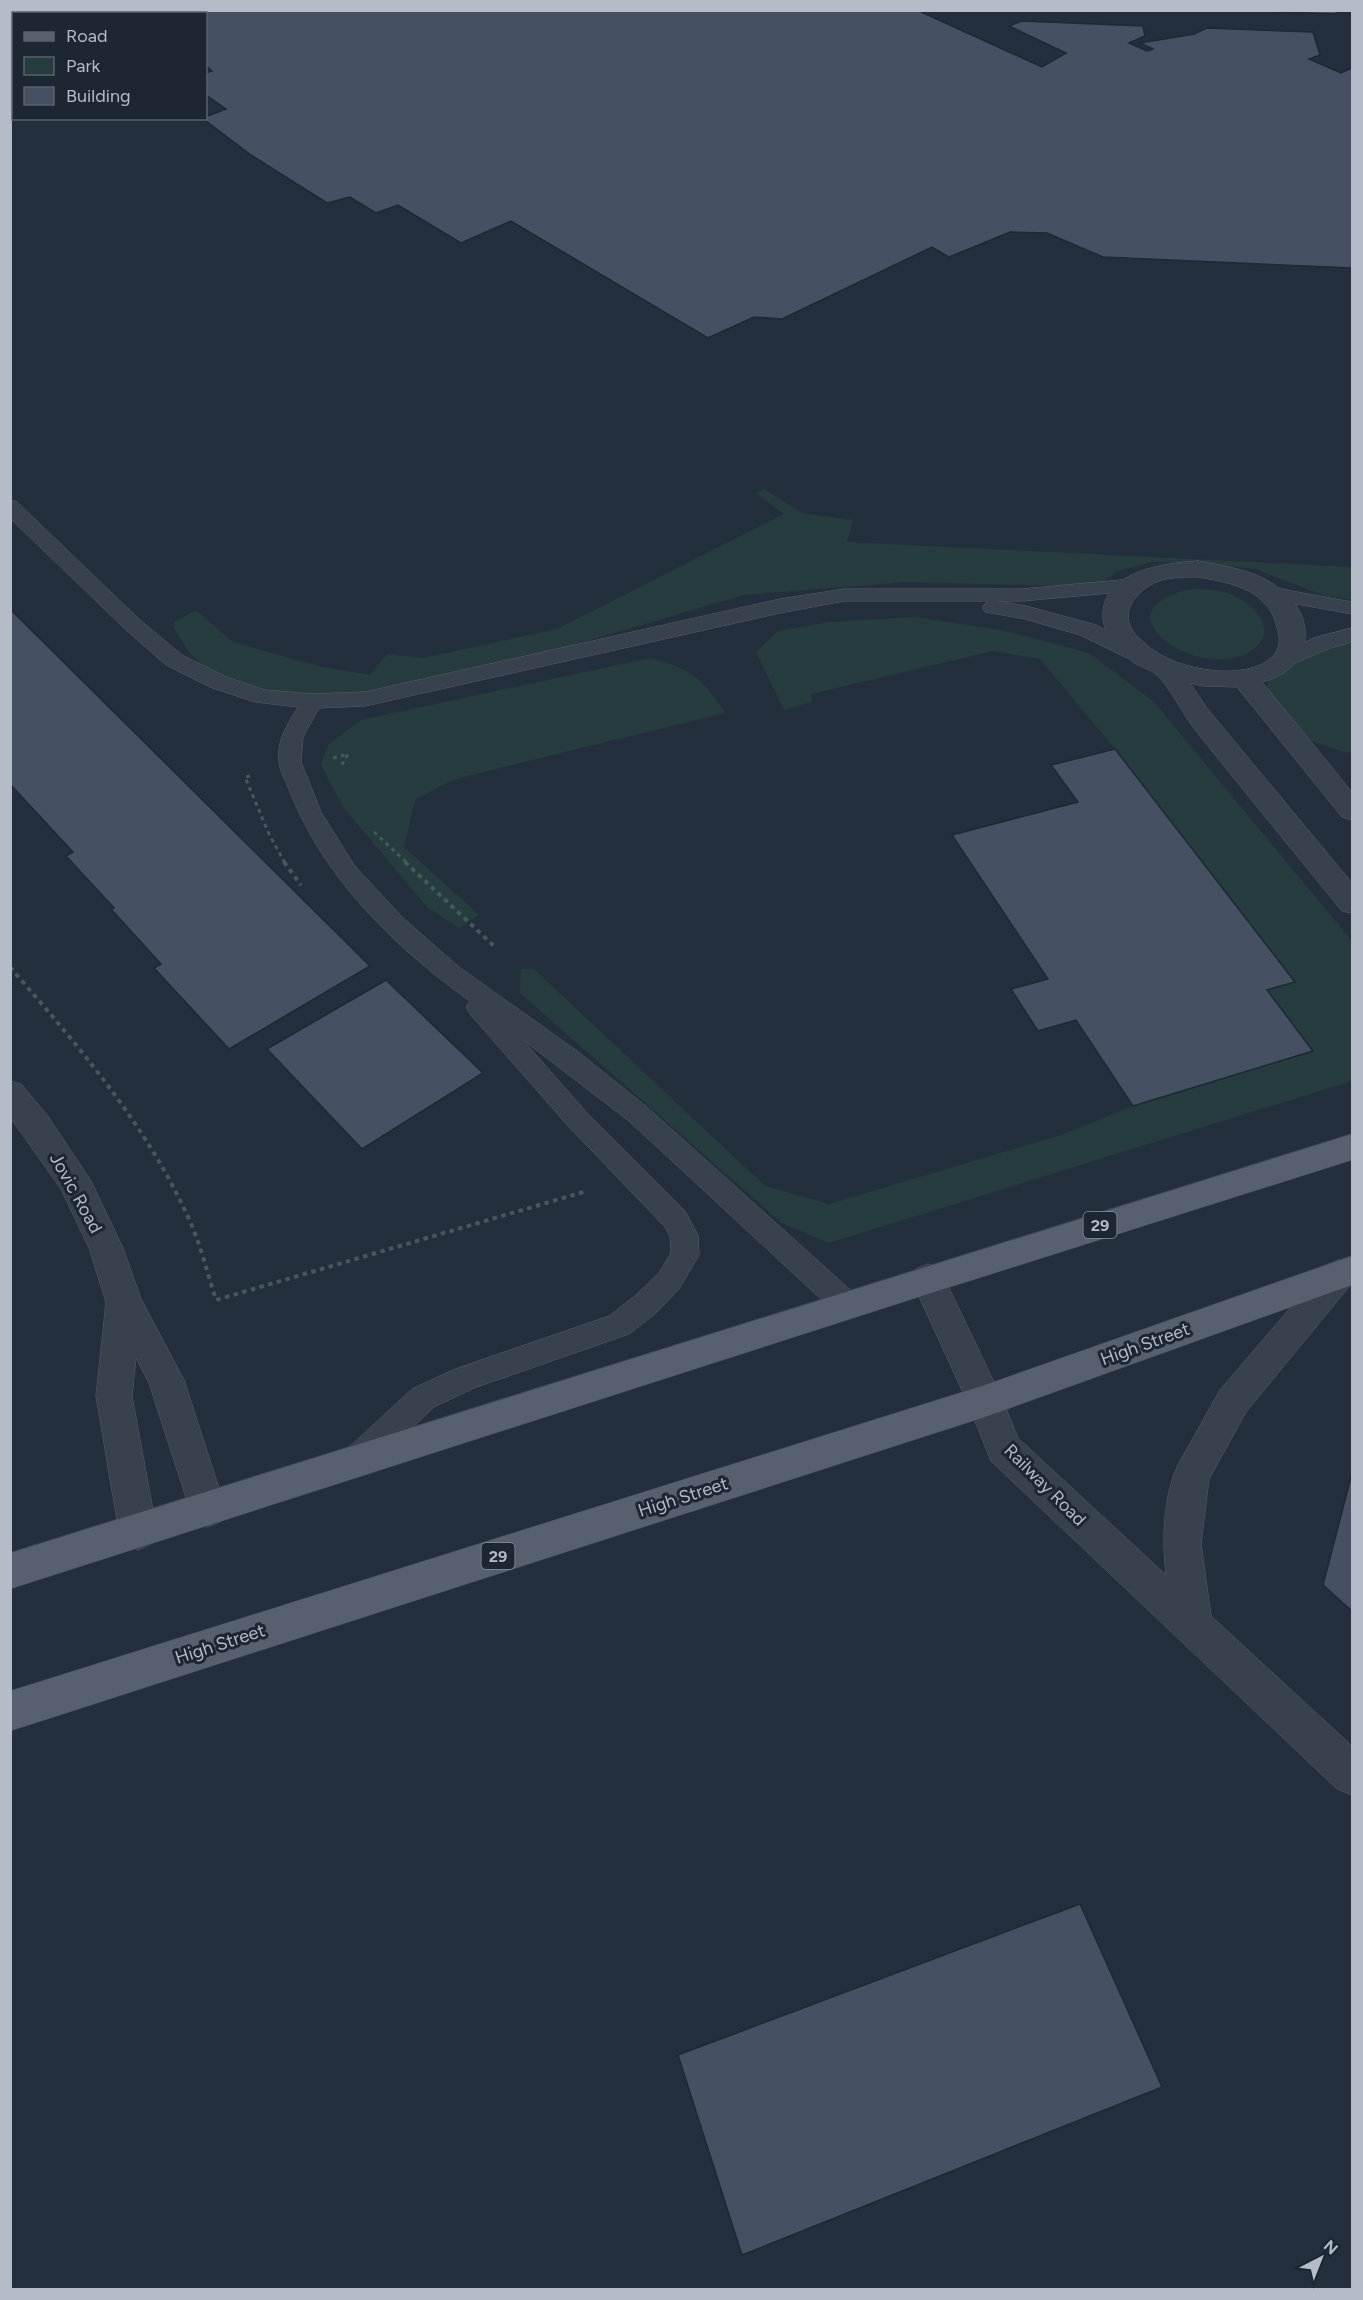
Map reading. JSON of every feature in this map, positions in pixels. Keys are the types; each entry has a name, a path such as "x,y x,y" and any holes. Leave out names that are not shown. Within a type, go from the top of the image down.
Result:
{"main road":[{"name":"29","path":"10,1571 928,1279 1353,1147"},
{"name":"High Street","path":"10,1711 985,1401 1346,1273"}],"street":[{"path":"1198,569 1224,573 1248,581 1270,593 1286,610 1294,627 1293,645 1283,661 1269,671 1244,678 1219,681 1192,678 1157,665 1128,646 1118,630 1115,613 1120,598 1132,585 1150,575 1198,569"},
{"path":"1157,665 1353,903"},
{"path":"1244,678 1347,796"},
{"name":"Jovic Road","path":"10,1093 35,1124 74,1181 106,1248 124,1302 165,1380 207,1510"},
{"path":"1192,1624 1182,1544 1191,1477 1233,1401 1346,1273"},
{"name":"Railway Road","path":"928,1279 985,1401 1004,1449 1353,1774"},
{"name":"Jovic Road","path":"124,1302 114,1396 138,1532"}],"lane":[{"path":"10,506 132,624 174,660 218,682 263,697 312,701 376,697 780,606 844,596 1022,595 1132,585"},
{"path":"1270,593 1353,608"},
{"path":"914,594 1026,613 1088,630 1157,665"},
{"path":"1283,661 1322,643 1353,634"},
{"path":"312,701 292,737 290,762 310,812 346,871 393,923 450,974 568,1058 638,1114 847,1305"},
{"path":"355,1462 423,1398 465,1378 619,1325 645,1305 669,1281 686,1255 684,1234 675,1219 578,1120 450,974"}],"path":[{"path":"308,891 279,854 245,777 348,754 339,769 344,778"},
{"path":"367,825 495,946"},
{"path":"10,967 109,1082 141,1129 192,1227 216,1300 596,1189"}],"green space":[{"path":"764,489 802,513 853,520 847,542 1352,567 1352,600 1322,595 1255,569 1152,562 1118,571 1097,587 907,582 744,595 443,683 312,701 218,682 189,652 174,628 174,622 196,610 233,642 322,667 370,675 387,654 423,658 557,629 784,514 756,493"},
{"path":"1194,589 1230,594 1252,608 1262,622 1264,630 1258,645 1235,658 1221,659 1192,655 1166,642 1151,623 1150,615 1153,608 1167,597"},
{"path":"916,617 1006,631 1089,653 1154,702 1352,941 1352,1081 829,1243 782,1223 520,993 521,969 534,969 765,1186 829,1204 1064,1134 1133,1106 1313,1051 1267,990 1295,981 1115,749 1040,659 993,651 811,694 812,702 784,710 756,652 778,631 829,622"},
{"path":"1352,640 1352,753 1294,735 1266,701 1269,671 1315,649"},
{"path":"650,658 676,666 694,676 709,691 725,713 467,776 447,783 415,800 404,847 479,915 459,928 427,907 343,807 321,765 328,745 361,720"}],"building":[{"path":"10,10 55,10 12,12 12,24 10,24"},
{"path":"123,10 917,10 1042,67 1066,53 1009,26 1022,21 1143,26 1145,36 1129,43 1147,51 1153,49 1140,43 1194,34 1207,28 1313,32 1320,55 1309,59 1341,73 1352,68 1352,268 1103,257 1047,233 1010,232 949,257 932,247 782,319 754,317 708,338 511,221 461,243 398,205 376,213 350,197 327,203 251,155 205,120 207,120 207,116 226,109 207,96 207,73 212,71 207,67 207,12 125,12"},
{"path":"1230,10 1343,10 1335,14"},
{"path":"10,609 370,966 229,1049 154,968 161,964 66,856 73,852 10,784"},
{"path":"1115,749 1295,982 1267,990 1313,1051 1133,1106 1076,1020 1038,1031 1011,989 1048,979 952,835 1078,802 1051,765"},
{"path":"386,980 483,1073 362,1149 267,1049"},
{"path":"1352,1473 1352,1611 1323,1585"},
{"path":"1080,1904 1162,2087 742,2255 678,2055"}]}
